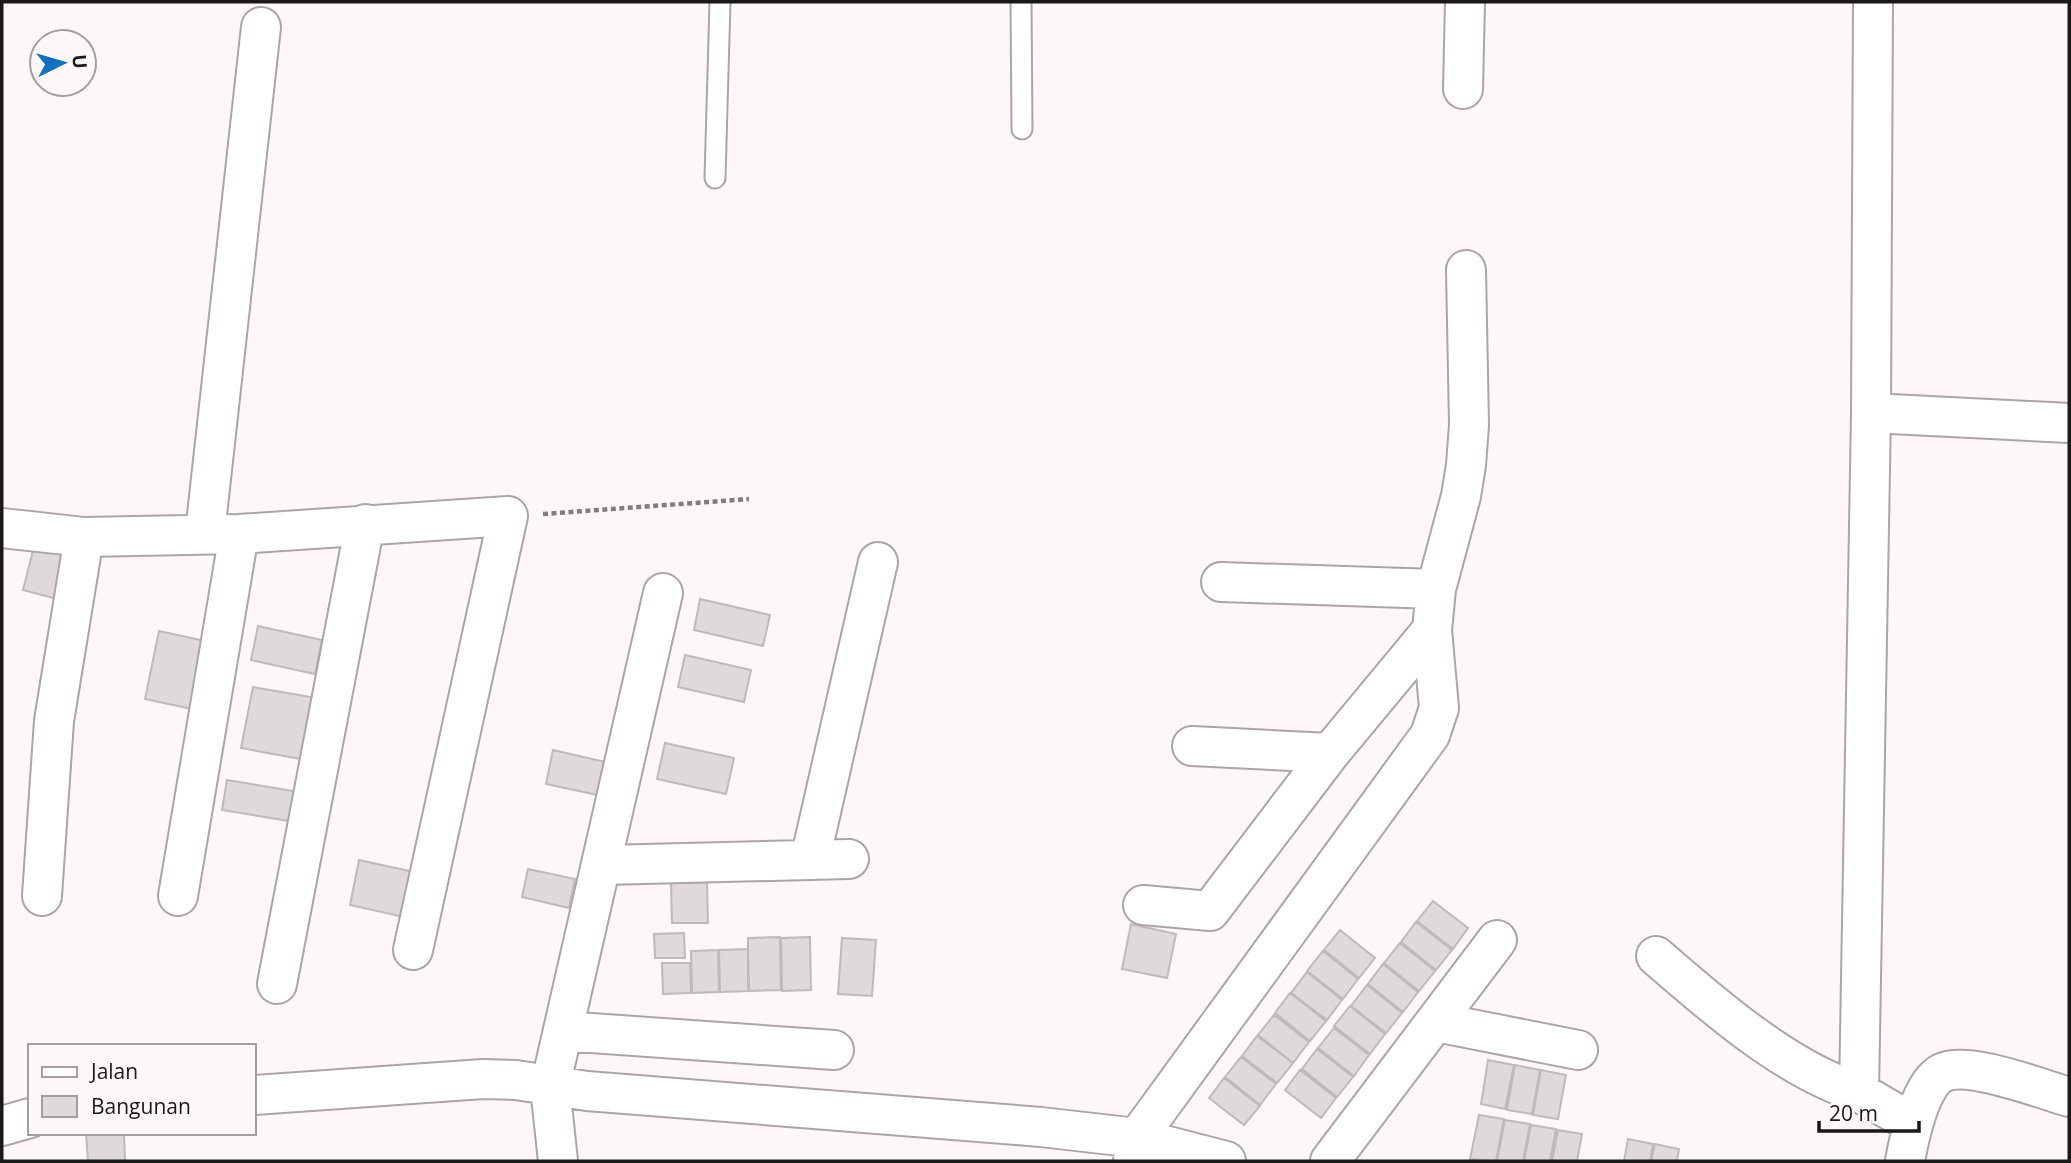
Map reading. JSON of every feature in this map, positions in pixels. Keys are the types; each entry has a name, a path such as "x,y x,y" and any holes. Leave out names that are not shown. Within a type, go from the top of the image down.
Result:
{"street":[{"path":"1463,89 1465,2"},
{"path":"1859,1092 1871,414 1873,2"},
{"path":"178,897 222,534 261,27"},
{"path":"1135,1150 1430,735 1439,708 1433,630 1436,589 1461,496 1466,465 1469,425 1466,270"},
{"path":"1871,414 2069,423"},
{"path":"2,528 84,537 222,534 508,516 413,950"},
{"path":"277,984 365,524"},
{"path":"42,896 54,721 84,537"},
{"path":"810,860 878,562"},
{"path":"1221,582 1436,589"},
{"path":"572,1161 563,1031 604,865 663,593"},
{"path":"1143,905 1210,911 1330,753 1433,630"},
{"path":"1192,746 1330,753"},
{"path":"604,865 849,859"},
{"path":"1330,1161 1497,940"},
{"path":"1656,956 1713,1005 1776,1048 1833,1084 1859,1092 1912,1123"},
{"path":"1436,1023 1578,1050"},
{"path":"563,1031 834,1050"},
{"path":"1905,1161 1912,1123 1935,1078 1955,1070 1968,1069 2069,1097"},
{"path":"256,1095 483,1079 516,1080 569,1089 1041,1127 1135,1150 1226,1161"},
{"path":"558,1161 569,1089"}],"lane":[{"path":"715,178 720,2"},
{"path":"1021,2 1022,129"}],"path":[{"path":"508,516 749,499"}],"building":[{"path":"36,539 78,549 65,601 23,590"},
{"path":"700,599 770,615 763,646 694,630"},
{"path":"258,626 322,640 315,674 251,660"},
{"path":"159,631 219,644 206,712 145,699"},
{"path":"685,655 751,670 744,702 678,687"},
{"path":"253,687 317,698 306,760 241,748"},
{"path":"665,743 734,758 726,794 657,779"},
{"path":"553,750 614,764 607,797 546,784"},
{"path":"227,780 299,792 295,822 222,810"},
{"path":"359,860 423,874 413,919 350,905"},
{"path":"528,869 575,879 569,908 522,897"},
{"path":"707,882 708,923 672,923 671,883"},
{"path":"1433,901 1468,928 1453,949 1417,921"},
{"path":"1416,922 1452,950 1436,970 1401,942"},
{"path":"1131,924 1176,934 1167,978 1122,969"},
{"path":"1340,930 1375,958 1359,978 1324,950"},
{"path":"684,933 685,958 655,958 654,934"},
{"path":"780,937 781,990 748,991 748,938"},
{"path":"810,937 811,990 782,991 781,938"},
{"path":"842,938 876,940 872,996 838,994"},
{"path":"1400,943 1435,971 1419,991 1384,963"},
{"path":"748,949 749,991 720,992 719,950"},
{"path":"718,950 719,992 692,993 691,951"},
{"path":"1323,951 1358,979 1343,999 1307,971"},
{"path":"662,963 690,963 691,993 663,994"},
{"path":"1383,964 1418,992 1403,1012 1368,984"},
{"path":"1307,972 1342,1000 1327,1020 1291,993"},
{"path":"1367,985 1402,1013 1386,1033 1351,1006"},
{"path":"1290,993 1326,1021 1310,1041 1275,1013"},
{"path":"1350,1006 1385,1034 1370,1054 1334,1026"},
{"path":"1274,1015 1309,1042 1293,1063 1258,1035"},
{"path":"1334,1028 1369,1055 1354,1076 1318,1048"},
{"path":"1257,1036 1293,1063 1277,1083 1242,1056"},
{"path":"1317,1049 1353,1077 1337,1097 1302,1069"},
{"path":"1241,1057 1276,1084 1260,1105 1225,1077"},
{"path":"1488,1060 1514,1065 1505,1109 1481,1104"},
{"path":"1515,1065 1540,1070 1532,1114 1507,1110"},
{"path":"1300,1070 1336,1098 1321,1118 1285,1090"},
{"path":"1541,1070 1566,1075 1558,1119 1533,1115"},
{"path":"1224,1078 1260,1106 1244,1125 1209,1098"},
{"path":"1479,1115 1504,1119 1496,1161 1470,1159"},
{"path":"1505,1120 1530,1124 1523,1161 1497,1161"},
{"path":"1531,1125 1556,1129 1550,1161 1524,1161"},
{"path":"1558,1130 1582,1134 1577,1161 1552,1161"},
{"path":"86,1135 124,1135 125,1161 88,1161"},
{"path":"1628,1139 1653,1144 1650,1161 1624,1161"},
{"path":"1655,1144 1679,1149 1677,1161 1651,1161"}]}
